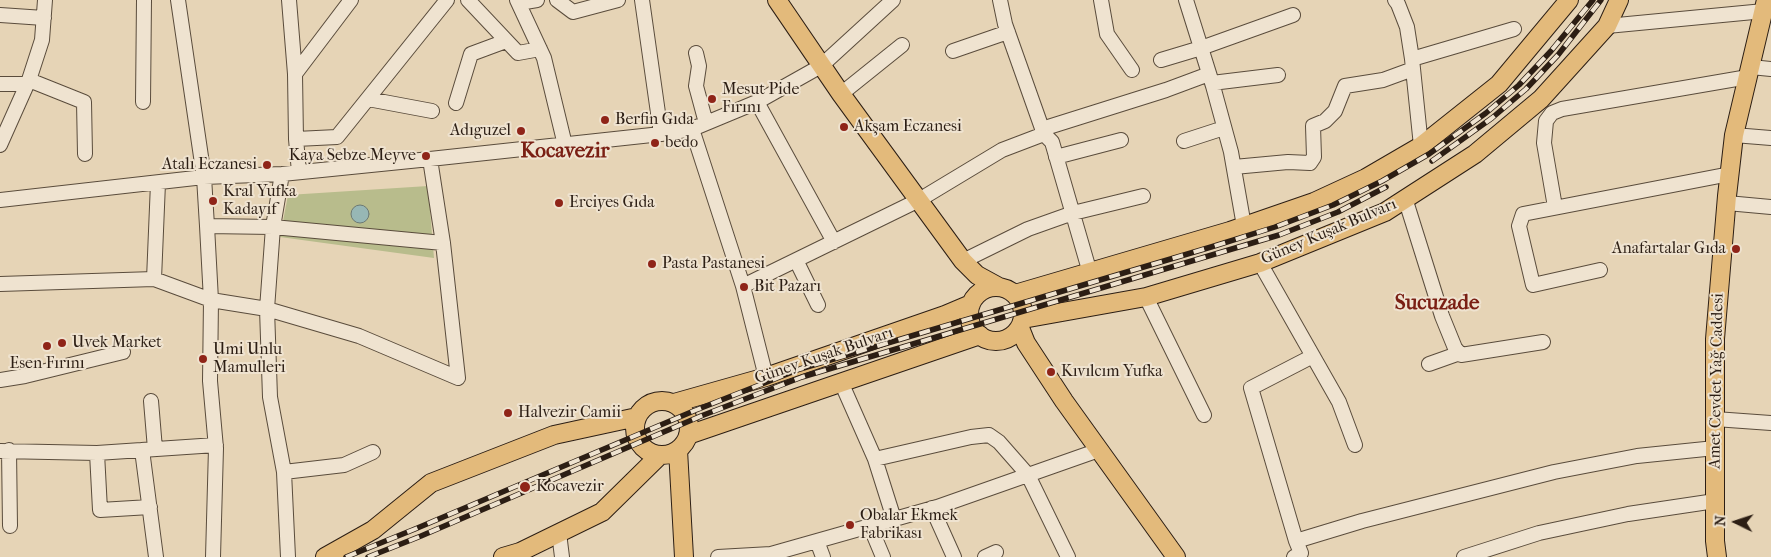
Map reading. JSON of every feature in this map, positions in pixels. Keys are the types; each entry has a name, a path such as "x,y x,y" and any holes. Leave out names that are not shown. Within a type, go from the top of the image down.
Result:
{"main road":[{"path":"777,0 821,66 963,261 978,275 1007,290 1020,301 1023,310 1023,330 1064,400 1176,557"},
{"name":"Güney Kuşak Bulvarı","path":"1007,290 1090,272 1244,226 1314,202 1366,178 1421,146 1499,84 1569,0"},
{"name":"Güney Kuşak Bulvarı","path":"1023,330 1146,297 1260,263 1384,212 1475,154 1541,99 1607,26 1619,0"},
{"name":"Amet Cevdet Yağ Caddesi","path":"1716,557 1715,339 1727,203 1734,135 1765,5"},
{"path":"978,275 969,313 974,329 980,336 988,340 997,341 1006,339 1023,330"},
{"path":"973,300 982,291 990,288 1007,290"},
{"name":"Güney Kuşak Bulvarı","path":"674,403 766,377 945,316 973,300"},
{"name":"Güney Kuşak Bulvarı","path":"688,435 980,336"},
{"path":"665,400 674,403 687,416 689,425 688,435 684,443 678,450 670,454 660,455 644,449 635,434 637,417 642,409 648,404 657,401 665,400"},
{"path":"325,557 373,530 431,483 554,435 637,417"},
{"path":"678,450 684,557"},
{"path":"503,557 520,552 602,512 660,455"}],"street":[{"path":"0,144 28,82 42,40 45,0"},
{"path":"143,102 144,0"},
{"path":"178,0 204,177 211,300 210,381 216,445 213,557"},
{"path":"289,0 295,74 296,139 299,172"},
{"path":"295,74 352,0"},
{"path":"296,139 337,137 447,0"},
{"path":"468,0 518,53 540,49"},
{"path":"537,0 518,2 544,58 565,145"},
{"path":"557,0 573,12 618,0"},
{"path":"642,0 660,134"},
{"path":"0,200 204,177 282,174 430,159 692,129 757,102 821,66 893,0"},
{"path":"1000,0 1008,32 1043,132 1052,142 1090,272"},
{"path":"1101,0 1107,34 1132,70"},
{"path":"1186,0 1224,128 1234,167 1244,226"},
{"path":"1395,0 1407,27 1413,64 1421,146"},
{"path":"1607,26 1765,5"},
{"path":"0,15 44,18"},
{"path":"1161,60 1201,48 1293,15"},
{"path":"1234,167 1288,162 1310,163 1313,161 1315,152 1313,126 1325,121 1334,111 1345,86 1383,80 1413,64 1514,29"},
{"path":"953,51 1008,32"},
{"path":"456,103 471,54 506,40"},
{"path":"841,94 902,45"},
{"path":"696,53 699,66 696,86 706,123"},
{"path":"1555,207 1544,143 1546,121 1552,113 1562,109 1771,68"},
{"path":"743,286 919,200 1002,150 1043,132 1166,90 1210,78 1278,75"},
{"path":"0,84 28,82 84,102 85,154"},
{"path":"368,99 432,111"},
{"path":"757,102 834,242"},
{"path":"1184,141 1224,128"},
{"path":"692,129 743,286 766,377"},
{"path":"1734,135 1771,138"},
{"path":"1056,157 1121,140"},
{"path":"0,283 154,279 211,300 267,309 360,336 458,378 443,242 430,159"},
{"path":"282,174 273,227 267,309 270,398 284,472 288,557"},
{"path":"1600,270 1533,285 1520,226 1523,214 1730,174"},
{"path":"154,279 158,183"},
{"path":"963,261 1028,229 1073,213 1143,196"},
{"path":"1406,198 1442,316 1455,348 1461,355 1543,342"},
{"path":"1727,203 1771,207"},
{"path":"207,226 273,227 443,242"},
{"path":"796,260 818,305"},
{"path":"1260,263 1339,402 1355,445"},
{"path":"1146,297 1204,415"},
{"path":"0,380 25,376 123,352"},
{"path":"1429,364 1460,353"},
{"path":"1294,557 1301,553 1251,388 1313,356"},
{"path":"841,382 875,459 894,519"},
{"path":"151,401 148,450 150,508 156,557"},
{"path":"1715,419 1771,423"},
{"path":"875,459 972,437 989,435 999,442 1028,475 1068,557"},
{"path":"10,526 4,450 97,453 216,445"},
{"path":"1296,541 1362,521 1554,472 1637,456 1715,448"},
{"path":"718,557 771,554 932,508 1099,450"},
{"path":"284,472 344,465 373,452"},
{"path":"97,453 100,510 150,508"},
{"path":"1464,557 1539,533 1628,514 1715,501"},
{"path":"932,508 954,557"},
{"path":"870,526 883,557"},
{"path":"559,533 562,557 575,557"},
{"path":"817,541 823,557"}],"green space":[{"path":"428,186 434,258 280,237 288,195"}],"water":[{"path":"360,205 366,208 369,214 366,220 360,223 354,220 351,214 354,208"}],"railway":[{"path":"346,557 696,410 800,369 1211,247 1275,227 1333,205 1382,181 1429,154 1486,113 1519,85 1551,51 1593,0"},
{"path":"1432,161 1492,118 1526,89 1558,55 1601,0"},
{"path":"368,557 701,416 802,377 1279,235 1338,212 1386,187"}],"place":[{"name":"Mesut Pide Fırını","path":"712,99"},
{"name":"Berfin Gıda","path":"605,120"},
{"name":"Akşam Eczanesi","path":"844,127"},
{"name":"Adıguzel","path":"521,131"},
{"name":"bedo","path":"655,143"},
{"name":"Kaya Sebze Meyve","path":"426,156"},
{"name":"Atalı Eczanesi","path":"267,165"},
{"name":"Kral Yufka Kadayıf","path":"213,201"},
{"name":"Erciyes Gıda","path":"559,203"},
{"name":"Anafartalar Gıda","path":"1736,249"},
{"name":"Pasta Pastanesi","path":"652,264"},
{"name":"Bit Pazarı","path":"744,287"},
{"name":"Uvek Market","path":"62,343"},
{"name":"Esen Fırını","path":"47,346"},
{"name":"Umi Unlu Mamulleri","path":"203,359"},
{"name":"Kıvılcım Yufka","path":"1051,372"},
{"name":"Halvezir Camii","path":"508,413"},
{"name":"Kocavezir","path":"525,487"},
{"name":"Obalar Ekmek Fabrikası","path":"850,525"}],"district":[{"name":"Kocavezir","path":"565,152"},
{"name":"Sucuzade","path":"1437,304"}]}
